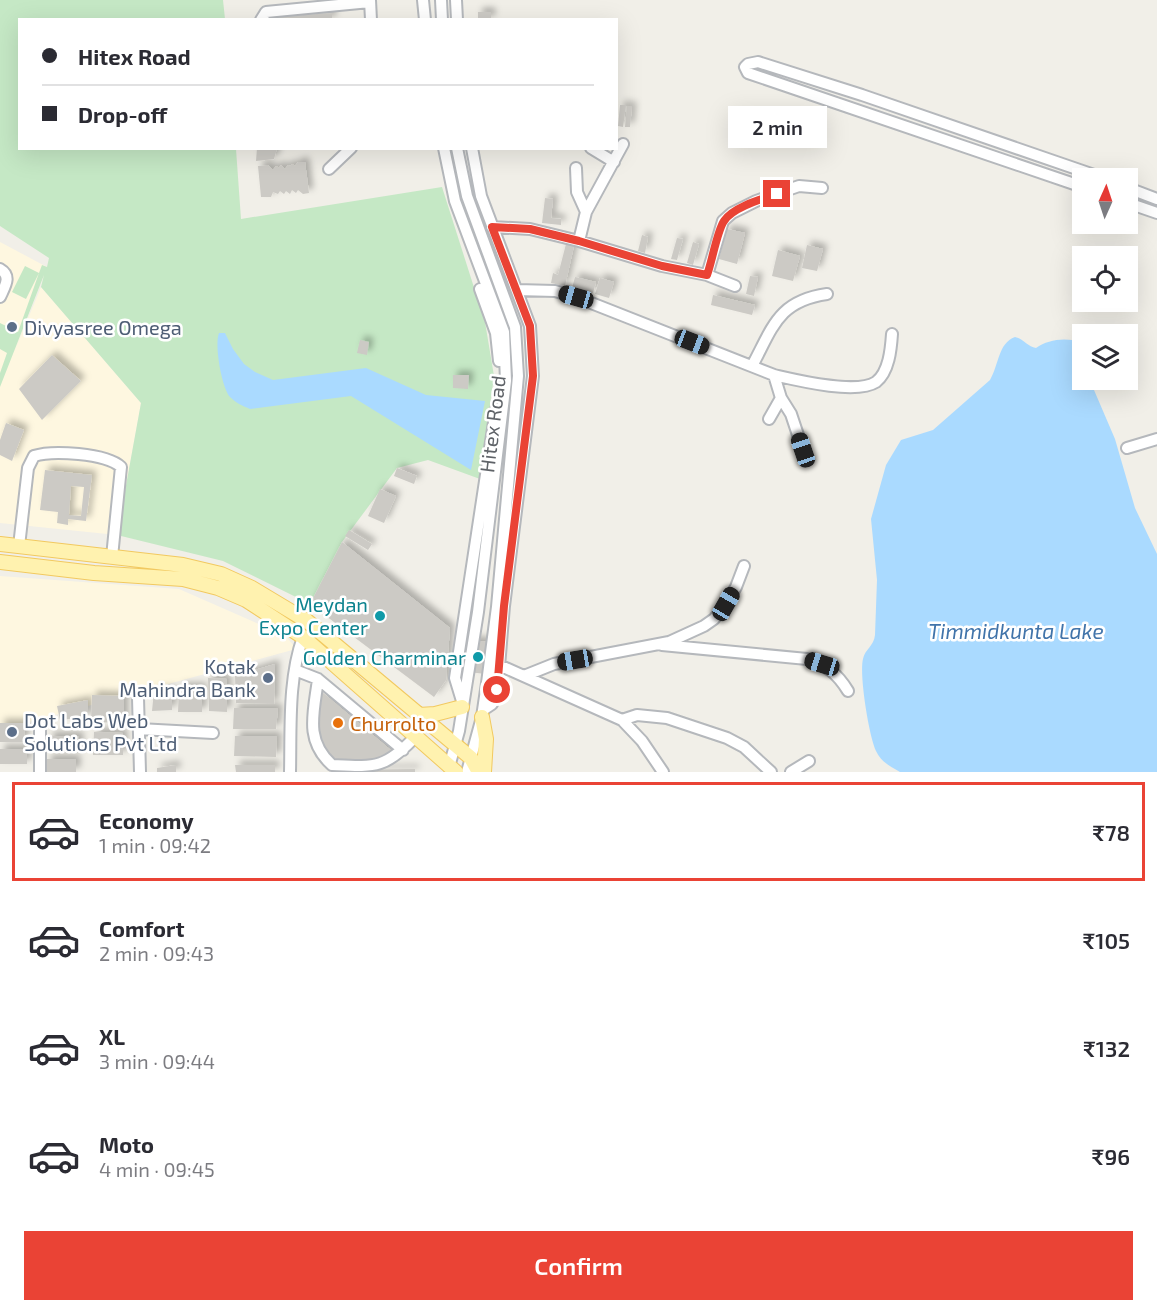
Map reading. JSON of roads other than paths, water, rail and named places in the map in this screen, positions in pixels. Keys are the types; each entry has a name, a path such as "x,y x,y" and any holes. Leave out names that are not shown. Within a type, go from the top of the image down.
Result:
{"main road":[{"path":"0,544 183,565 221,574 252,588 307,621 455,746 469,765 479,772"},
{"path":"0,561 94,573 183,579 246,600 303,637 453,769"},
{"path":"346,674 356,662"},
{"path":"419,715 435,714 463,706"},
{"path":"482,714 486,739 484,772"}],"street":[{"path":"423,0 425,18"},
{"path":"429,0 430,18"},
{"path":"441,0 442,18"},
{"path":"456,0 458,18"},
{"path":"262,18 266,12 370,1 371,18"},
{"path":"1072,184 748,72 745,67 758,62 1074,168"},
{"path":"579,241 586,212 623,144"},
{"path":"329,169 349,150"},
{"name":"Hitex Road","path":"439,150 452,207 496,333 500,381 455,678 463,706"},
{"name":"Hitex Road","path":"444,150 455,201 504,332 507,381 478,612 453,769"},
{"name":"Hitex Road","path":"457,150 466,196 515,327 518,376 496,607 482,714 469,765"},
{"name":"Hitex Road","path":"472,150 481,196 530,326 533,376 506,594 497,690 492,704 482,714"},
{"path":"594,150 614,162"},
{"path":"576,168 577,192 586,212"},
{"path":"707,275 723,222 732,213 756,201 799,186 822,188"},
{"path":"1138,192 1157,199"},
{"path":"1138,206 1157,213"},
{"path":"492,227 530,229 662,266 707,275 735,286"},
{"path":"0,269 7,274 8,278 0,297"},
{"path":"517,290 555,291 576,297 774,375 813,384 852,386 868,385 877,381 890,354 892,334"},
{"path":"752,366 780,315 799,300 827,294"},
{"path":"774,375 803,450"},
{"path":"769,419 781,398"},
{"path":"1127,448 1157,439"},
{"path":"19,546 28,468 34,456 46,452 101,458 116,462 121,467 112,557"},
{"path":"524,676 554,664 659,645 683,636 714,619 736,587 744,566"},
{"path":"290,772 291,717 296,670 303,637"},
{"path":"659,645 807,659 833,671 848,691"},
{"path":"499,665 622,720 642,741 663,772"},
{"path":"296,670 318,679 403,750"},
{"path":"318,679 312,721 313,740 332,765 374,766 389,762 416,737"},
{"path":"138,698 140,772"},
{"path":"622,720 637,715 667,718 727,738 744,747 771,772"},
{"path":"291,717 312,721"},
{"path":"40,726 40,772"},
{"path":"139,729 213,733"},
{"path":"792,772 809,761"}],"water":[{"path":"219,333 225,333 244,364 273,380 366,368 426,395 485,401 471,470 351,396 250,409 240,404 230,397 224,385 218,356"},
{"name":"Timmidkunta Lake","path":"1015,337 1036,348 1058,340 1072,340 1072,390 1094,390 1115,439 1135,508 1157,554 1157,772 900,772 880,758 873,743 865,705 862,667 864,656 875,635 877,580 871,519 886,465 901,440 933,430 990,380 1002,349 1009,340"}],"place":[{"name":"Divyasree Omega","path":"12,327"},
{"name":"Meydan Expo Center","path":"380,616"},
{"name":"Golden Charminar","path":"478,657"},
{"name":"Kotak Mahindra Bank","path":"268,678"},
{"name":"Churrolto","path":"338,723"},
{"name":"Dot Labs Web Solutions Pvt Ltd","path":"12,732"}]}
